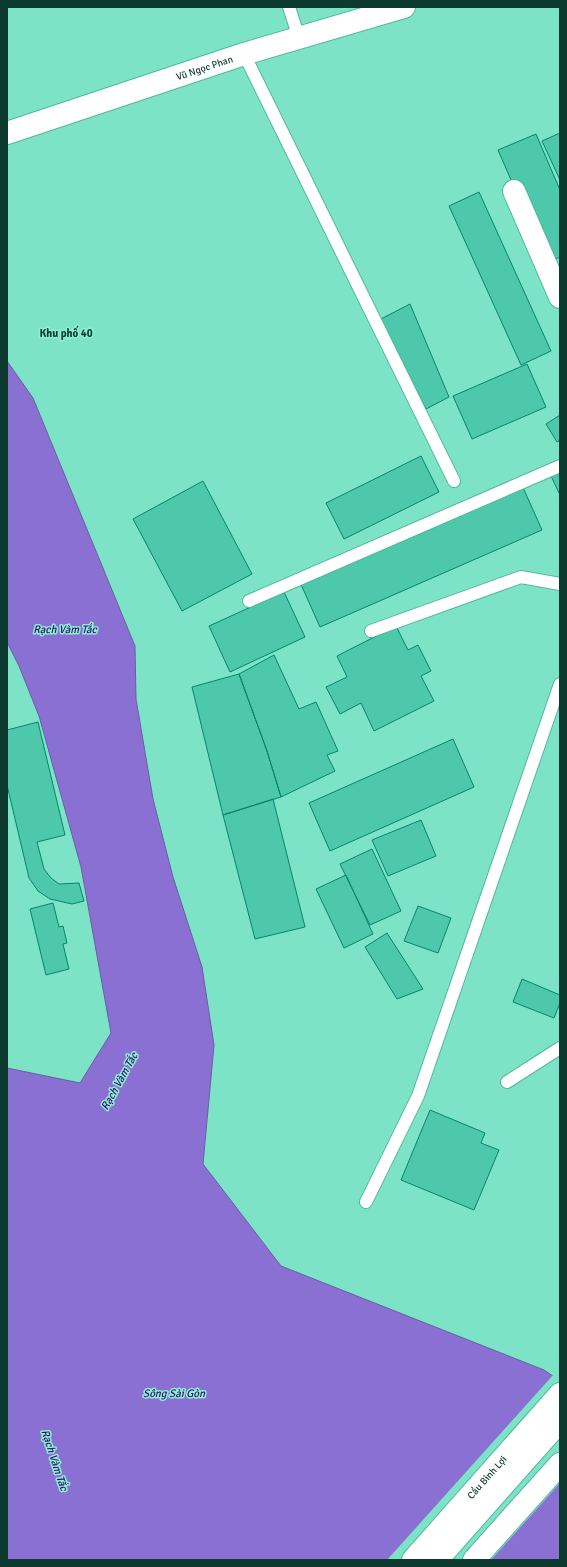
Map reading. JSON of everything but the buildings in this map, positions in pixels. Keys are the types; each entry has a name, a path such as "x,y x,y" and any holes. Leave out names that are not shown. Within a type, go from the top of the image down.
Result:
{"main road":[{"name":"Vũ Ngọc Phan","path":"7,134 244,54 404,7"},
{"path":"514,191 560,297"},
{"name":"Cầu Bình Lợi","path":"412,1560 560,1394"},
{"name":"Cầu Bình Lợi","path":"437,1560 560,1421"},
{"path":"474,1560 560,1464"}],"lane":[{"path":"289,7 299,38"},
{"path":"244,54 454,481"},
{"path":"249,601 560,466"},
{"path":"370,631 521,576 560,584"},
{"path":"366,1202 418,1096 560,684"},
{"path":"507,1082 560,1048"}],"water":[{"name":"Sông Sài Gòn","path":"7,361 33,398 135,646 136,699 153,799 173,877 202,967 214,1045 203,1164 281,1266 544,1370 560,1381 560,1560 7,1560 7,1068 80,1083 111,1033 81,867 39,716 19,666 7,642"}],"pier":[{"path":"554,1374 560,1378 560,1483 491,1560 387,1560"}],"district":[{"name":"Khu phố 40","path":"66,333"}],"water label":[{"name":"Rạch Vàm Tắc","path":"65,629"},
{"name":"Rạch Vàm Tắc","path":"119,1081"},
{"name":"Rạch Vàm Tắc","path":"55,1460"}]}
